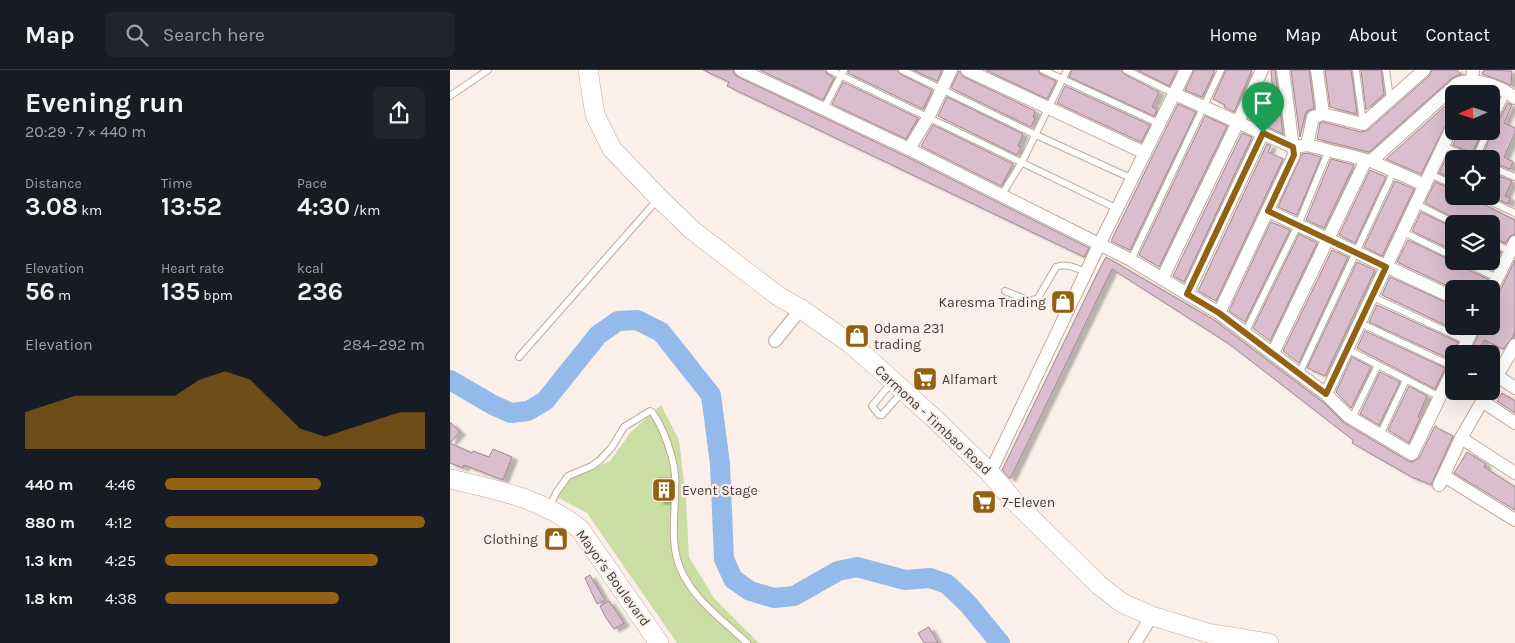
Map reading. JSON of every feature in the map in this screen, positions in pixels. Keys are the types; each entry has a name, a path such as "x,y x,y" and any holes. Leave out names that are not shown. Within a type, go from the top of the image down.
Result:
{"main road":[{"name":"Carmona - Timbao Road","path":"588,70 595,115 612,149 658,198 692,230 778,296 801,309 851,344 990,473 1014,501 1099,585 1122,603 1152,616 1208,633 1269,643"},
{"name":"Mayor's Boulevard","path":"450,478 497,489 549,508 580,529 660,643"}],"street":[{"path":"741,70 909,149 1131,260 1219,313 1326,394 1352,418 1412,454 1445,387"},
{"path":"909,149 929,116 951,70"},
{"path":"967,70 1146,153"},
{"path":"990,473 1099,245 1186,70"},
{"path":"1162,279 1262,70"},
{"path":"1219,313 1294,155 1283,70"},
{"path":"1317,70 1323,114"},
{"path":"1307,145 1313,117 1323,114 1364,124 1424,70"},
{"path":"1273,354 1368,161 1457,84 1473,76 1511,96"},
{"path":"1175,94 1293,147 1307,145 1329,150 1368,161 1394,172 1427,179"},
{"path":"1187,294 1263,133"},
{"path":"1326,394 1446,140"},
{"path":"1268,211 1445,294"},
{"path":"1497,278 1513,247"},
{"path":"775,341 801,309"},
{"path":"1465,345 1470,335"},
{"path":"1500,372 1514,350"},
{"path":"1500,383 1515,388"},
{"path":"1483,400 1460,438 1441,480 1515,520"},
{"path":"1489,400 1515,423"},
{"path":"1460,438 1515,473"},
{"path":"1135,643 1152,616"}],"lane":[{"path":"450,96 488,70"},
{"path":"830,70 843,73 1118,209"},
{"path":"902,70 1036,135 1133,179"},
{"path":"1042,70 1160,124"},
{"path":"1001,196 1022,162 1067,70"},
{"path":"1126,70 1175,94"},
{"path":"1131,260 1221,70"},
{"path":"1356,70 1364,124"},
{"path":"1386,70 1390,100"},
{"path":"823,110 843,73"},
{"path":"1500,112 1511,96"},
{"path":"1443,146 1453,150"},
{"path":"1245,333 1298,225 1329,150"},
{"path":"1500,171 1515,177"},
{"path":"1299,374 1394,172"},
{"path":"1427,179 1445,183"},
{"path":"519,357 658,198"},
{"path":"1416,204 1445,218"},
{"path":"1498,205 1515,213"},
{"path":"1403,232 1445,253"},
{"path":"1500,244 1513,247"},
{"path":"1004,290 1030,301 1038,298 1056,267 1068,265 1086,272"},
{"path":"1481,270 1497,278"},
{"path":"1372,297 1467,341"},
{"path":"1360,323 1445,364"},
{"path":"1347,349 1440,397"},
{"path":"1352,418 1378,365"},
{"path":"1380,435 1406,380"},
{"path":"898,386 882,415 879,415 872,406 898,386"},
{"path":"549,508 556,493 568,476 592,466 600,460 628,424 650,411 652,412 661,427 676,478 674,519 676,554 680,570 698,597 747,643"}],"green space":[{"path":"661,405 679,440 686,500 689,557 714,598 759,643 677,643 587,513 557,497 566,480 610,461 631,432"}],"building":[{"path":"703,70 733,70 734,74 738,77 905,156 1089,248 1084,257 727,86 729,82"},
{"path":"760,70 825,70 827,74 834,78 823,100"},
{"path":"849,70 897,70 900,74 932,90 923,109 848,73"},
{"path":"913,70 942,70 937,81"},
{"path":"986,70 1038,70 1040,74 1056,81 1047,99"},
{"path":"1072,70 1121,70 1124,74 1159,92 1152,107 1157,109 1154,116 1069,77"},
{"path":"1137,70 1177,70 1169,86"},
{"path":"1194,70 1215,70 1202,97 1185,90"},
{"path":"1226,70 1252,70 1234,112 1213,99"},
{"path":"1271,70 1275,70 1283,134 1249,118 1253,109 1275,121"},
{"path":"1291,70 1309,70 1314,108 1307,111 1305,115 1300,137"},
{"path":"1325,70 1351,70 1357,114 1330,107"},
{"path":"1361,70 1381,70 1384,94 1366,110"},
{"path":"1432,70 1457,70 1461,74 1452,78 1369,152 1317,139 1320,123 1323,122 1361,132 1368,130 1429,76"},
{"path":"1484,70 1512,71 1511,85 1482,74"},
{"path":"959,71 964,77 1035,111 1033,117 1035,118 1031,127 951,88"},
{"path":"843,82 918,118 906,139 832,104"},
{"path":"1065,86 1150,125 1141,142 1057,103"},
{"path":"947,97 1023,134 1018,146 1021,147 1017,155 938,116"},
{"path":"1508,103 1512,105 1504,123 1515,128 1515,133 1504,157 1513,162 1510,169 1500,165 1500,150 1485,150 1489,140 1500,140 1500,117"},
{"path":"1178,104 1196,112 1130,250 1111,241"},
{"path":"1445,106 1445,126 1421,174 1386,159"},
{"path":"1205,116 1227,126 1159,267 1139,255"},
{"path":"933,125 1013,164 1001,186 921,146"},
{"path":"1242,133 1252,137 1184,282 1173,276"},
{"path":"1455,140 1478,140 1473,150 1465,150 1453,145"},
{"path":"1267,144 1271,146 1268,152 1283,159 1216,301 1198,291"},
{"path":"1307,153 1321,157 1297,215 1278,207 1302,154"},
{"path":"1331,159 1354,165 1324,228 1306,220"},
{"path":"1445,160 1445,175 1439,173"},
{"path":"1370,170 1386,177 1355,243 1339,235"},
{"path":"1500,176 1512,181 1505,196 1510,198 1508,204 1500,200"},
{"path":"1395,181 1414,189 1382,256 1364,247"},
{"path":"1435,182 1445,186 1445,205 1485,205 1515,220 1515,234 1510,236 1505,243 1500,241 1500,215 1448,215 1425,203"},
{"path":"1421,212 1445,224 1445,247 1412,231"},
{"path":"1271,222 1290,230 1245,322 1229,311"},
{"path":"1299,234 1317,243 1270,341 1253,328"},
{"path":"1408,240 1445,258 1445,270 1469,270 1488,279 1445,280 1445,285 1397,262"},
{"path":"1332,250 1348,257 1299,363 1283,351"},
{"path":"1106,257 1214,320 1324,403 1344,423 1408,461 1413,462 1419,458 1435,426 1453,436 1431,485 1415,479 1352,443 1353,440 1229,344 1112,269 1010,479 1002,470"},
{"path":"1515,260 1515,331 1512,338 1503,349 1500,348 1500,345 1495,345 1484,340 1482,345 1474,345 1478,335 1500,335 1500,291"},
{"path":"1357,262 1375,270 1325,376 1307,368"},
{"path":"1390,277 1445,302 1445,325 1382,295"},
{"path":"1377,305 1458,342 1456,345 1445,345 1445,357 1369,322"},
{"path":"1365,331 1445,368 1435,389 1357,348"},
{"path":"1352,357 1371,367 1351,408 1336,392"},
{"path":"1380,372 1400,382 1379,425 1360,414"},
{"path":"1409,386 1427,396 1409,443 1388,430"},
{"path":"1502,393 1515,401 1515,413 1497,401 1500,400"},
{"path":"450,422 460,432 450,443"},
{"path":"450,443 472,453 473,451 489,457 493,449 512,457 503,480 464,465 463,468 450,463"},
{"path":"1467,452 1486,464 1484,467 1515,487 1515,510 1454,473"},
{"name":"Event Stage","path":"658,478 670,478 670,501 658,501"},
{"path":"590,575 605,600 597,604 585,578"},
{"path":"609,601 624,623 614,629 600,606"},
{"path":"929,627 938,643 924,643 918,633"}],"waterway":[{"path":"450,380 493,405 511,413 528,411 545,401 598,335 618,321 637,320 661,332 711,395 720,464 724,559 733,579 750,591 774,598 794,596 838,571 857,567 905,580 930,578 947,584 968,604 1000,643"}],"place":[{"name":"Karesma Trading","path":"1063,302"},
{"name":"Odama 231 trading","path":"857,336"},
{"name":"Alfamart","path":"925,379"},
{"name":"Event Stage","path":"664,490"},
{"name":"7-Eleven","path":"984,502"},
{"name":"Clothing","path":"556,539"}],"route":[{"path":"1263,133 1293,147 1294,155 1268,211 1386,267 1326,394 1219,313 1187,294 1263,133"}]}
